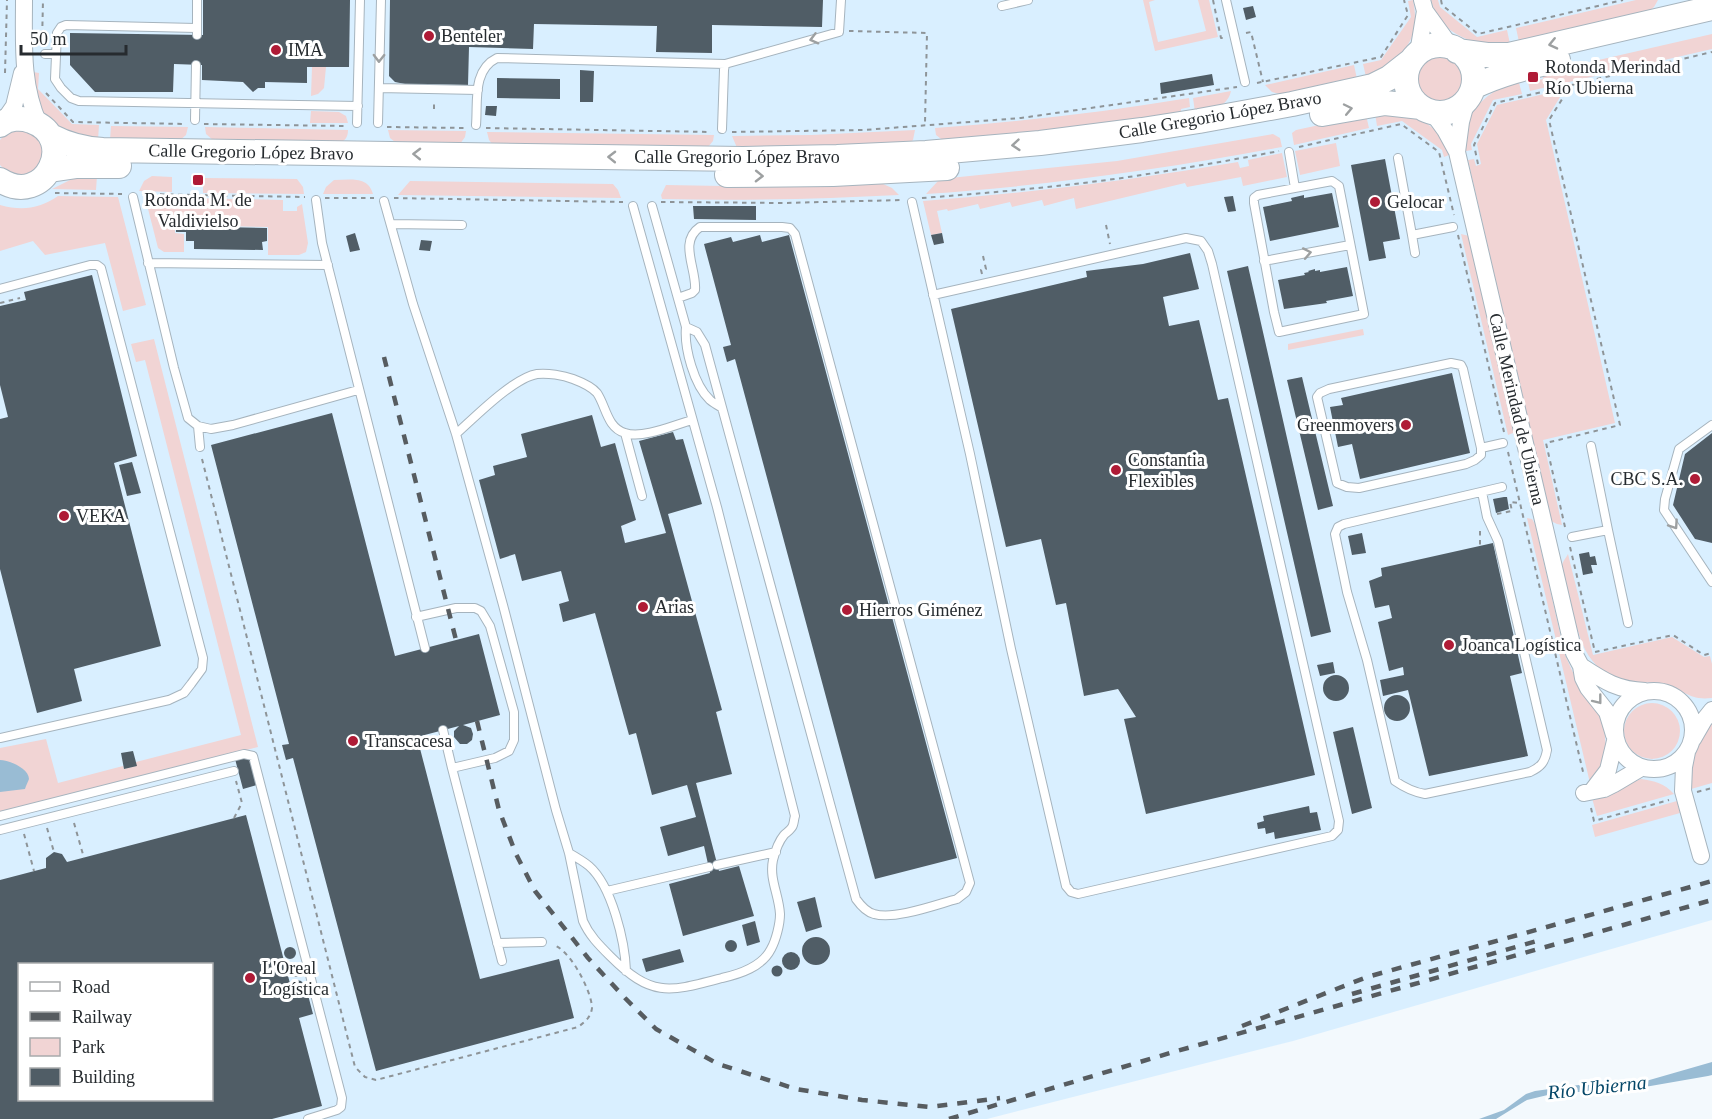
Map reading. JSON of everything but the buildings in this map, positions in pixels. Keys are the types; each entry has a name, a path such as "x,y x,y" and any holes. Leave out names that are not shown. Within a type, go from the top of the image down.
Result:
{"main road":[{"path":"1712,8 1509,55 1487,55 1434,46 1415,56 1406,72 1406,86 1411,97 1426,110 1446,113 1462,105 1470,94 1487,81 1530,67 1712,25"},
{"path":"1454,49 1463,55 1471,67 1473,74 1470,94"},
{"name":"Calle Gregorio López Bravo","path":"2,124 15,119 26,119 62,142 88,149 115,150 743,159 894,155 1040,143 1199,121 1292,104 1373,86 1389,78 1415,56"},
{"name":"Calle Gregorio López Bravo","path":"50,170 77,166 103,166 723,175 908,171 1110,151 1283,123 1377,103 1398,104 1426,110"},
{"path":"0,180 17,187 36,183 45,177 50,170 55,148 45,130"}],"street":[{"path":"24,0 24,66 31,106 45,130"},
{"path":"1424,5 1454,49"},
{"path":"1415,56 1424,5"},
{"path":"2,124 14,106 24,66"},
{"name":"Calle Merindad de Ubierna","path":"1457,152 1461,122 1470,94"},
{"name":"Calle Merindad de Ubierna","path":"1426,110 1445,130 1457,152 1568,633 1581,666 1583,678 1607,712 1615,738"},
{"path":"1581,666 1607,683 1633,691 1663,692 1691,703 1712,704"},
{"path":"1588,792 1608,770 1618,712 1635,695 1646,692"},
{"path":"1678,699 1686,707 1693,728 1684,767 1684,793 1701,856"},
{"path":"1588,792 1604,789 1647,769 1666,768 1678,762 1712,710"},
{"path":"1615,738 1621,752 1630,762 1670,780 1684,793"}],"lane":[{"path":"197,0 197,31 66,25 61,27 57,33 55,78 70,99 78,102 358,106"},
{"path":"357,123 360,0"},
{"path":"378,125 381,0"},
{"path":"476,126 478,90 482,70 489,62 497,58 725,64 839,32 840,0"},
{"path":"1002,6 1028,0"},
{"path":"1226,0 1242,84"},
{"path":"45,54 56,54"},
{"path":"722,129 725,64"},
{"path":"195,120 196,65"},
{"path":"379,88 478,90"},
{"path":"1289,152 1295,188"},
{"path":"1398,158 1415,253"},
{"path":"1332,181 1339,186 1350,245 1364,314 1279,332 1254,198 1258,195 1332,181"},
{"path":"133,197 188,418 198,426 211,429 358,390"},
{"path":"316,200 322,243 424,648"},
{"path":"384,201 413,304 456,434 569,853 580,910 587,930 594,940 626,971 650,986 683,988 741,974 759,963 771,950 780,914 772,874 773,860 782,837 793,826 795,816 717,507 633,206"},
{"path":"912,202 1066,886 1071,892 1078,894 1332,836 1338,830 1339,821 1212,264 1208,251 1201,241 1186,238 933,295"},
{"path":"652,206 686,327 685,338 696,378 703,392 722,408"},
{"path":"391,224 462,225"},
{"path":"678,297 695,290 696,281 688,243 694,230 700,226 782,227 790,228 795,234 970,883 966,892 957,899 892,916 873,914 862,908 856,899 705,345 697,332 686,327"},
{"path":"1412,235 1455,226"},
{"path":"1264,261 1350,245"},
{"path":"148,263 328,265"},
{"path":"0,289 90,265 97,265 101,268 203,657 202,669 184,693 169,700 0,738"},
{"path":"1456,363 1463,369 1481,448 1476,460 1466,464 1359,488 1347,488 1337,483 1317,397 1329,388 1456,363"},
{"path":"456,434 500,395 535,374 567,377 584,384 596,393 613,426 625,434 643,434 692,420"},
{"path":"1712,425 1678,449 1664,510 1712,582"},
{"path":"198,426 200,447"},
{"path":"625,434 642,496"},
{"path":"1481,448 1503,443"},
{"path":"1591,446 1628,623"},
{"path":"1482,492 1487,517 1498,541 1547,750 1545,760 1530,772 1425,794 1406,788 1395,781 1367,660 1347,592 1335,534 1338,526 1344,524 1502,487"},
{"path":"1570,538 1608,530"},
{"path":"416,617 456,608 475,608 481,611 490,626 514,712 514,740 509,751 495,758 452,768"},
{"path":"443,730 502,962"},
{"path":"0,816 244,754 254,756 342,1098 341,1107 337,1110 308,1119"},
{"path":"0,830 234,771"},
{"path":"607,891 776,852"},
{"path":"569,853 590,867 607,891 626,955 626,971"},
{"path":"497,943 542,942"}],"path":[{"path":"5,75 7,0"},
{"path":"42,43 43,0"},
{"path":"1212,0 1221,38"},
{"path":"1254,84 1381,57 1408,15 1404,0"},
{"path":"1441,0 1442,5 1478,34 1623,0"},
{"path":"839,32 858,30 927,33 924,123"},
{"path":"1251,32 1263,82"},
{"path":"1479,164 1474,145 1495,103 1712,52"},
{"path":"732,132 874,129 1021,118 1242,84"},
{"path":"1565,528 1546,443 1620,425 1549,120 1571,85"},
{"path":"105,122 346,126"},
{"path":"378,125 465,128"},
{"path":"476,126 711,132"},
{"path":"1442,162 1454,215"},
{"path":"1455,226 1503,431"},
{"path":"0,303 20,298"},
{"path":"200,447 355,1066 365,1077 376,1080 578,1027 587,1021 592,1010 590,995 581,976 558,946 542,942"},
{"path":"1508,453 1594,821 1684,793 1712,788"},
{"path":"1570,538 1595,652 1673,635 1704,655 1712,653"},
{"path":"71,812 84,858"},
{"path":"45,819 54,852"},
{"path":"22,825 34,871"}],"shaded area":[{"path":"0,0 1712,0 1712,920 1293,1041 987,1119 0,1119"}],"green space":[{"path":"1143,0 1155,0 1149,2 1158,42 1206,31 1198,0 1209,0 1218,37 1155,51"},
{"path":"1413,0 1414,28 1406,48 1389,63 1366,77 1363,64 1381,60 1411,17 1408,1"},
{"path":"1431,0 1438,0 1440,7 1477,37 1507,30 1510,44 1485,43 1461,37 1442,22"},
{"path":"1636,0 1658,0 1647,13 1519,42 1516,28"},
{"path":"1712,34 1712,49 1530,91 1528,82 1543,79 1542,73"},
{"path":"1440,57 1456,63 1462,79 1456,95 1440,101 1424,95 1418,79 1424,63"},
{"path":"1354,65 1357,79 1283,95 1272,92 1265,85"},
{"path":"312,67 326,67 324,88 318,94 311,96"},
{"path":"33,72 39,73 38,89 72,124 99,125 98,140 72,135 47,120 38,106"},
{"path":"1518,79 1522,94 1493,100 1471,144 1472,150 1466,151 1466,137 1472,114 1495,91"},
{"path":"1565,89 1546,120 1615,423 1543,440 1562,525 1551,521 1468,160 1474,159 1476,166 1481,164 1477,144 1497,105"},
{"path":"1231,91 1222,105 1195,112 1193,98"},
{"path":"1189,98 1190,107 1181,109 1181,114 945,142 936,135 935,128 1062,116"},
{"path":"311,111 339,112 346,116 348,123 310,123"},
{"path":"1375,113 1412,117 1428,124 1441,138 1449,155 1444,157 1442,150 1402,121 1377,126"},
{"path":"1366,115 1369,128 1294,145 1292,133 1296,130"},
{"path":"111,126 188,127 186,135 179,141 110,140"},
{"path":"205,127 348,130 348,134 340,143 214,141 206,134"},
{"path":"20,129 40,139 44,155 37,170 22,176 7,172 0,165 0,140 6,133"},
{"path":"388,130 466,131 460,144 395,142 390,138"},
{"path":"915,130 913,140 908,144 738,150 732,136 811,135"},
{"path":"487,132 714,135 708,147 494,146"},
{"path":"1273,134 1280,138 1282,147 1105,176 926,194 938,181 950,178 1117,161"},
{"path":"1336,143 1340,166 1300,175 1295,151"},
{"path":"1282,153 1287,177 1243,186 1241,177 1187,187 1185,183 1076,209 1074,198 1044,206 1042,200 1012,207 1010,202 980,209 978,204 948,211 947,209 937,211 942,233 931,235 923,201 1081,185 1238,162 1240,168 1249,166 1248,160"},
{"path":"97,176 96,190 52,189 76,177"},
{"path":"152,176 172,177 172,192 139,191 144,181"},
{"path":"203,178 297,179 303,187 304,194 203,193"},
{"path":"334,180 358,180 367,184 373,194 323,194 326,187"},
{"path":"410,181 613,184 621,198 398,195"},
{"path":"881,183 892,188 899,195 721,200 662,199 661,195 666,185"},
{"path":"58,196 118,197 146,305 123,311 105,243 45,255 33,241 0,251 0,205 30,208 44,204"},
{"path":"145,197 283,200 283,211 297,211 297,207 302,204 308,243 306,252 299,255 268,255 268,227 220,226 220,220 175,219 175,233 184,234 184,252 164,252 158,248"},
{"path":"1461,234 1469,236 1513,430 1513,433 1508,435"},
{"path":"1363,329 1364,335 1288,350 1288,344"},
{"path":"154,339 258,747 0,812 0,748 46,739 58,783 123,766 124,769 136,766 136,762 241,735 145,360 136,362 131,344"},
{"path":"1527,518 1532,519 1535,524 1565,655 1580,688 1596,708 1604,726 1606,748 1603,768 1590,783"},
{"path":"1568,554 1593,655 1672,637 1704,657 1710,656 1712,698 1697,698 1665,684 1628,682 1613,677 1592,661 1580,638 1562,570 1562,564"},
{"path":"1652,703 1667,708 1675,716 1680,731 1675,746 1667,754 1652,759 1637,754 1629,746 1624,731 1629,716 1637,708"},
{"path":"1712,721 1712,783 1691,789 1692,762 1703,732"},
{"path":"1641,779 1659,783 1674,794 1597,816 1592,798"},
{"path":"1677,801 1680,813 1595,837 1592,825"}],"water":[{"path":"0,760 13,763 26,771 29,779 25,789 0,792"},
{"name":"Río Ubierna","path":"1712,1062 1712,1075 1708,1076 1639,1088 1606,1087 1588,1092 1560,1092 1527,1100 1496,1119 1479,1119 1504,1110 1526,1094 1535,1091 1593,1083 1620,1084 1646,1081"}],"railway":[{"path":"384,357 456,640"},
{"path":"477,721 499,810 516,854 535,891 588,958 656,1029 718,1064 796,1089 862,1100 930,1107 1000,1098"},
{"path":"1242,1026 1367,977 1712,881"},
{"path":"949,1119 1170,1053 1712,900"},
{"path":"1352,994 1537,941"}],"place":[{"name":"Benteler","path":"429,36"},
{"name":"IMA","path":"276,50"},
{"name":"Rotonda Merindad Río Ubierna","path":"1533,77"},
{"name":"Rotonda M. de Valdivielso","path":"198,180"},
{"name":"Gelocar","path":"1375,202"},
{"name":"Greenmovers","path":"1406,425"},
{"name":"Constantia Flexibles","path":"1116,470"},
{"name":"CBC S.A.","path":"1695,479"},
{"name":"VEKA","path":"64,516"},
{"name":"Arias","path":"643,607"},
{"name":"Hierros Giménez","path":"847,610"},
{"name":"Joanca Logística","path":"1449,645"},
{"name":"Transcacesa","path":"353,741"},
{"name":"L'Oreal Logística","path":"250,978"}]}
